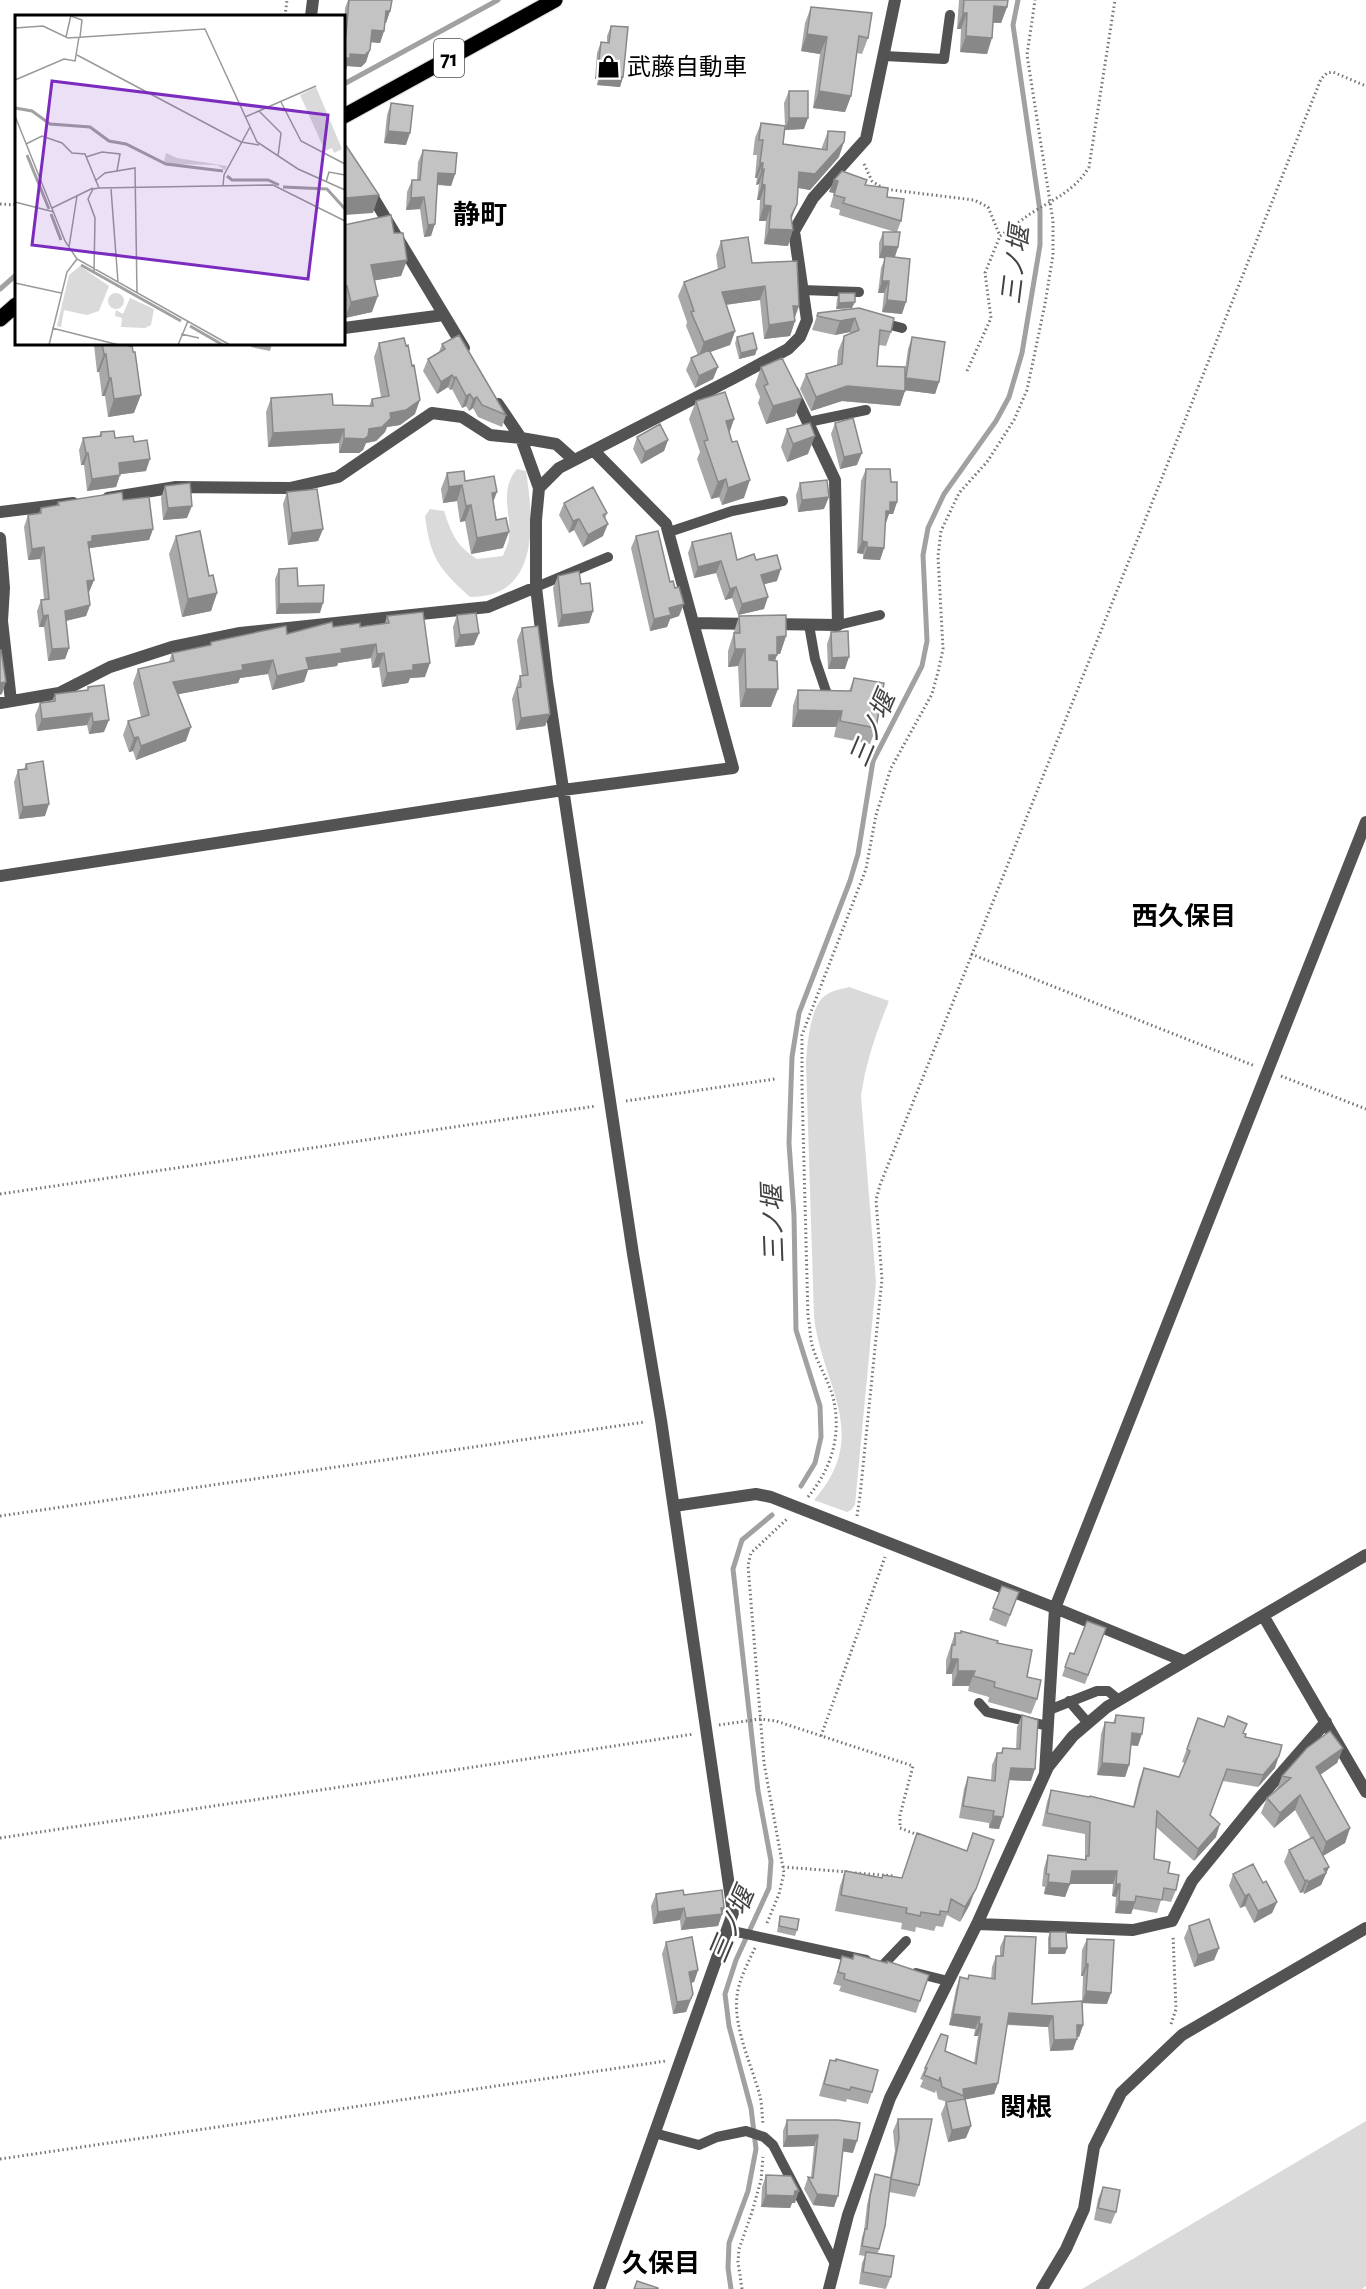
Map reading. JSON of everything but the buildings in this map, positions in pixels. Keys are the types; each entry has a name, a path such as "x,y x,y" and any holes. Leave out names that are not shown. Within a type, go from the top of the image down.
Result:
{"main road":[{"name":"71","path":"345,115 555,0"},
{"path":"0,319 15,306"}],"street":[{"path":"312,15 313,0"},
{"path":"539,488 559,468 778,360 800,337 811,320 802,290 794,231 813,198 866,140 895,0"},
{"path":"361,177 468,355"},
{"path":"345,328 444,315"},
{"path":"694,623 838,625 836,480 789,384"},
{"path":"493,395 521,438 539,488 536,520 536,587 563,790 610,1104 661,1420 733,1912 732,1930 680,2058 599,2289"},
{"path":"0,512 176,487 290,488 338,477 432,413 462,417 490,435 556,444 574,460"},
{"path":"0,876 563,790 733,768 666,524 594,451"},
{"path":"0,538 4,588 2,621 6,702 59,693 110,667 172,646 240,633 488,607 536,587"},
{"path":"1045,1773 1055,1608 1366,822"},
{"path":"674,1506 756,1494 771,1497 1184,1661"},
{"path":"829,2289 848,2215 890,2098 978,1924 1045,1773 1073,1736 1107,1707 1366,1556"},
{"path":"1264,1617 1366,1792"},
{"path":"978,1924 1133,1930 1172,1921 1191,1881 1326,1722"},
{"path":"1042,2289 1066,2249 1084,2209 1094,2147 1121,2093 1182,2035 1366,1928"}],"lane":[{"path":"884,56 944,59 950,15"},
{"path":"802,290 859,292"},
{"path":"864,317 902,328"},
{"path":"808,422 866,411"},
{"path":"669,532 732,511 783,501"},
{"path":"536,587 608,556"},
{"path":"838,625 880,615"},
{"path":"809,624 815,659 828,697"},
{"path":"1049,1710 1097,1691 1108,1691 1119,1700"},
{"path":"1069,1701 1088,1723"},
{"path":"979,1703 987,1712 1048,1726"},
{"path":"732,1930 828,1950 948,1981"},
{"path":"895,1967 906,1941"},
{"path":"654,2133 699,2145 717,2137 746,2131 763,2137 773,2145 835,2264"}],"path":[{"path":"285,15 287,0"},
{"path":"742,2289 738,2262 739,2248 761,2180 763,2137 760,2097 750,2068 737,2008 737,1996 743,1974 779,1894 783,1867 764,1762 748,1566 751,1553 799,1508 825,1472 832,1457 837,1431 832,1396 812,1344 808,1317 802,1035 866,869 876,814 891,768 932,694 943,649 938,556 941,531 959,493 987,462 1014,420 1027,390 1053,255 1053,221 1027,55 1035,0"},
{"path":"967,372 991,318 985,273 1000,236 1033,212 1050,204 1082,179 1089,168 1115,0"},
{"path":"854,1529 860,1496 882,1279 876,1200 880,1185 970,954 1321,79 1327,73 1333,72 1366,86"},
{"path":"858,150 872,181 884,189 974,200 988,207 1000,236"},
{"path":"0,204 15,205"},
{"path":"970,954 1366,1109"},
{"path":"0,1194 775,1078"},
{"path":"0,1516 661,1420"},
{"path":"821,1736 890,1544"},
{"path":"737,1722 760,1719 776,1721 913,1766 900,1815 900,1828 925,1839"},
{"path":"0,1838 708,1732"},
{"path":"783,1867 895,1876"},
{"path":"1163,2053 1176,2009 1172,1921"},
{"path":"0,2159 680,2058"}],"shaded area":[{"path":"517,469 526,471 530,505 531,524 525,560 518,576 506,588 489,595 470,597 451,579 438,562 430,543 425,516 430,509 444,511 456,539 477,559 503,556 509,533 508,487"},
{"path":"849,987 889,1001 872,1048 861,1096 876,1282 855,1505 847,1512 814,1500 831,1476 840,1453 842,1431 839,1410 814,1317 806,1063 810,1026 816,1007 829,993"},
{"path":"1366,2121 1366,2286 1362,2289 1082,2289"}],"waterway":[{"path":"345,83 498,0"},
{"name":"三ノ堰","path":"801,1486 815,1463 821,1437 820,1406 796,1330 794,1215 789,1143 792,1057 799,1013 850,881 858,854 873,761 922,666 927,641 923,555 928,528 944,494 996,421 1009,397 1022,353 1040,245 1040,211 1013,25 1018,0"},
{"path":"0,289 15,276"},
{"name":"三ノ堰","path":"731,2289 728,2268 729,2243 748,2191 756,2149 751,2108 729,2026 725,1994 736,1960 769,1888 771,1861 758,1791 733,1569 742,1540 772,1515"}],"place":[{"name":"武藤自動車","path":"609,67"}],"district":[{"name":"静町","path":"480,215"},
{"name":"西久保目","path":"1184,916"},
{"name":"関根","path":"1026,2107"},
{"name":"久保目","path":"661,2263"}]}
